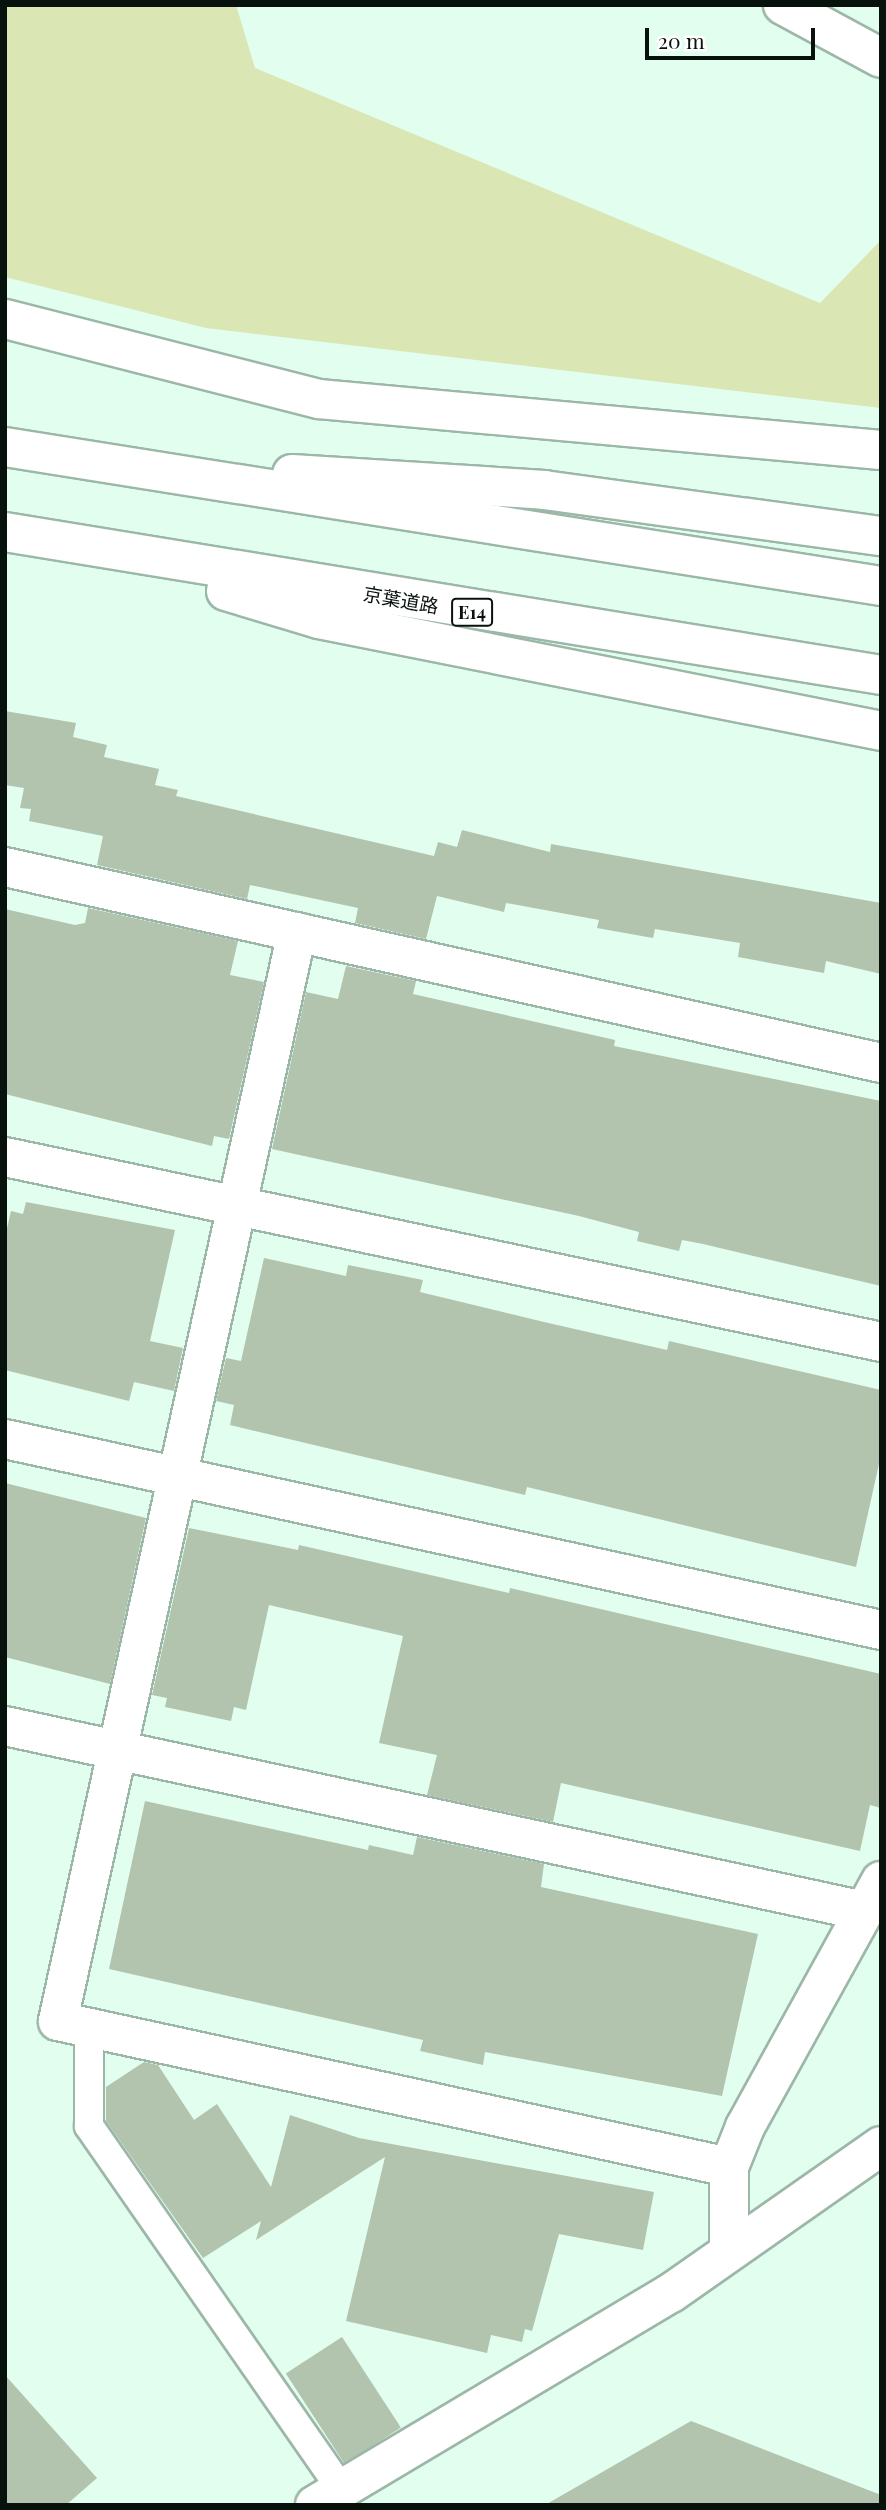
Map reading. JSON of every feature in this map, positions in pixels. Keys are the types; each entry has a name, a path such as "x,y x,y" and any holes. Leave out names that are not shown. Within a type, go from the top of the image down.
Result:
{"main road":[{"path":"783,5 881,58"},
{"path":"841,37 881,40"},
{"path":"5,318 318,399 881,450"},
{"path":"5,447 881,586"},
{"path":"76,460 544,490 881,536"},
{"name":"京葉道路","path":"5,532 881,675"},
{"path":"64,543 318,619 881,732"},
{"path":"5,867 881,1063"},
{"path":"297,932 58,2021 729,2167"},
{"path":"5,1157 236,1209 881,1342"},
{"path":"5,1438 881,1630"},
{"path":"5,1726 117,1751 872,1896 745,2127 729,2167 729,2248"},
{"path":"328,2497 671,2293 729,2248 881,2146"}],"lane":[{"path":"89,2028 89,2126 328,2497"}],"green space":[{"path":"5,5 236,5 255,68 820,303 881,240 881,408 206,328 5,277"}],"building":[{"path":"5,711 76,723 73,737 107,745 104,757 159,769 155,785 178,790 176,796 434,856 438,842 457,847 462,830 550,852 551,844 881,903 881,974 826,961 824,973 738,957 740,943 655,929 653,938 597,928 599,920 506,903 504,912 437,896 426,939 355,923 358,908 250,885 247,899 97,865 103,836 29,821 31,809 20,808 24,788 5,785"},
{"path":"88,908 238,941 230,975 264,982 229,1139 214,1136 212,1146 5,1094 5,909 75,925 85,923"},
{"path":"346,966 416,981 413,994 615,1040 614,1046 881,1101 881,1286 682,1240 679,1251 637,1241 639,1232 579,1216 272,1149 306,992 338,999"},
{"path":"26,1202 175,1230 150,1341 183,1348 174,1391 134,1382 129,1401 5,1370 5,1237 11,1211 23,1214"},
{"path":"264,1258 346,1276 348,1265 423,1280 420,1292 544,1322 667,1350 669,1341 881,1390 881,1455 856,1567 527,1487 525,1495 230,1425 234,1405 216,1401 226,1358 241,1361"},
{"path":"5,1483 146,1518 110,1684 5,1657"},
{"path":"189,1528 298,1550 299,1545 509,1593 510,1588 881,1674 881,1808 870,1805 860,1851 561,1783 553,1822 427,1795 437,1755 379,1743 403,1636 269,1605 246,1710 234,1707 231,1721 165,1707 167,1698 152,1695"},
{"path":"145,1801 368,1850 369,1845 413,1855 417,1837 544,1864 541,1887 758,1934 722,2096 485,2052 483,2065 420,2051 423,2040 109,1969"},
{"path":"144,2062 158,2065 194,2120 217,2104 271,2187 290,2115 359,2138 654,2192 643,2250 559,2234 532,2331 525,2329 522,2342 491,2335 487,2353 346,2321 385,2157 256,2240 261,2221 203,2258 106,2121 106,2087"},
{"path":"342,2337 401,2428 345,2464 286,2373"},
{"path":"5,2375 97,2478 66,2505 5,2505"},
{"path":"691,2421 881,2495 881,2505 545,2505"}]}
